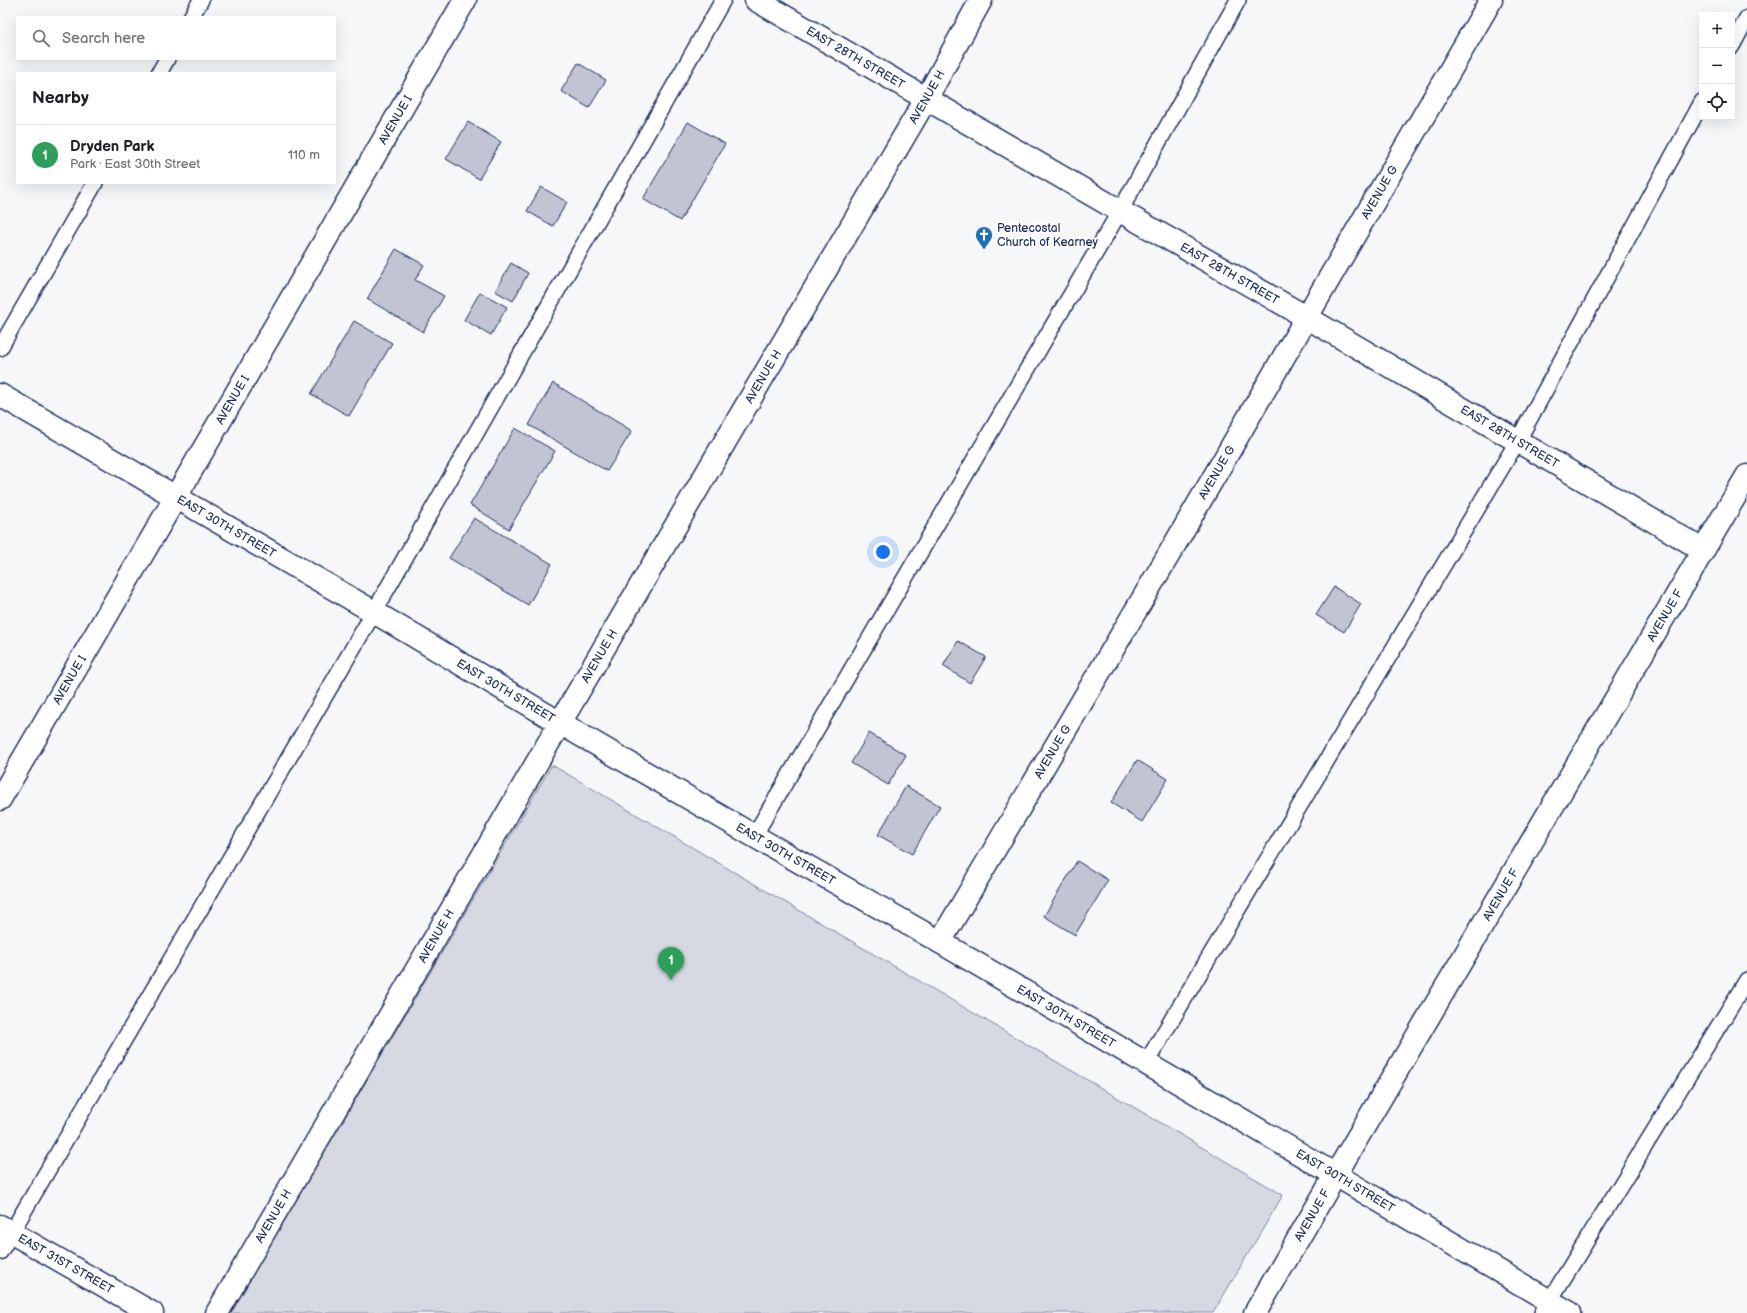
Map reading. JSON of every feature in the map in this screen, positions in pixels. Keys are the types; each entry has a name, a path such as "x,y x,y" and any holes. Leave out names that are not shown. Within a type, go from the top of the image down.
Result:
{"street":[{"name":"AVENUE I","path":"0,799 465,0"},
{"name":"EAST 28TH STREET","path":"756,0 1306,317 1703,550"},
{"name":"AVENUE H","path":"217,1313 560,723 926,99 981,0"},
{"name":"AVENUE G","path":"940,942 1172,549 1491,0"},
{"name":"EAST 30TH STREET","path":"0,395 374,612 560,723 940,942 1336,1174 1546,1307 1570,1313"},
{"name":"AVENUE F","path":"1255,1313 1747,476"},
{"name":"EAST 31ST STREET","path":"6,1229 152,1313"}],"lane":[{"path":"192,16 201,0"},
{"path":"0,1252 6,1229 374,612 723,0"},
{"path":"754,836 1120,211 1238,0"},
{"path":"1735,40 1747,18"},
{"path":"160,72 166,60"},
{"path":"1146,1063 1517,442 1699,108"},
{"path":"0,348 94,184"},
{"path":"1546,1307 1747,980"}],"shaded area":[{"path":"552,765 1283,1195 1213,1313 230,1313"}],"building":[{"path":"578,63 606,80 589,108 561,91"},
{"path":"468,122 501,142 479,179 446,159"},
{"path":"688,122 725,144 680,221 643,199"},
{"path":"541,187 567,202 553,226 527,211"},
{"path":"396,249 424,265 415,280 444,296 423,332 367,299"},
{"path":"511,263 528,273 513,301 495,291"},
{"path":"480,292 507,307 491,335 464,320"},
{"path":"354,321 392,343 349,416 311,394"},
{"path":"553,383 632,431 607,471 529,425"},
{"path":"515,428 555,451 509,529 470,505"},
{"path":"474,518 552,564 528,605 449,558"},
{"path":"1334,587 1361,604 1344,632 1316,615"},
{"path":"958,641 986,657 970,683 943,666"},
{"path":"869,733 906,755 888,785 851,763"},
{"path":"1137,760 1168,779 1142,822 1111,803"},
{"path":"906,786 940,806 912,854 878,835"},
{"path":"1077,861 1108,880 1075,935 1044,916"}],"place":[{"name":"Pentecostal Church of Kearney","path":"984,250"},
{"name":"Dryden Park","path":"671,980"}]}
